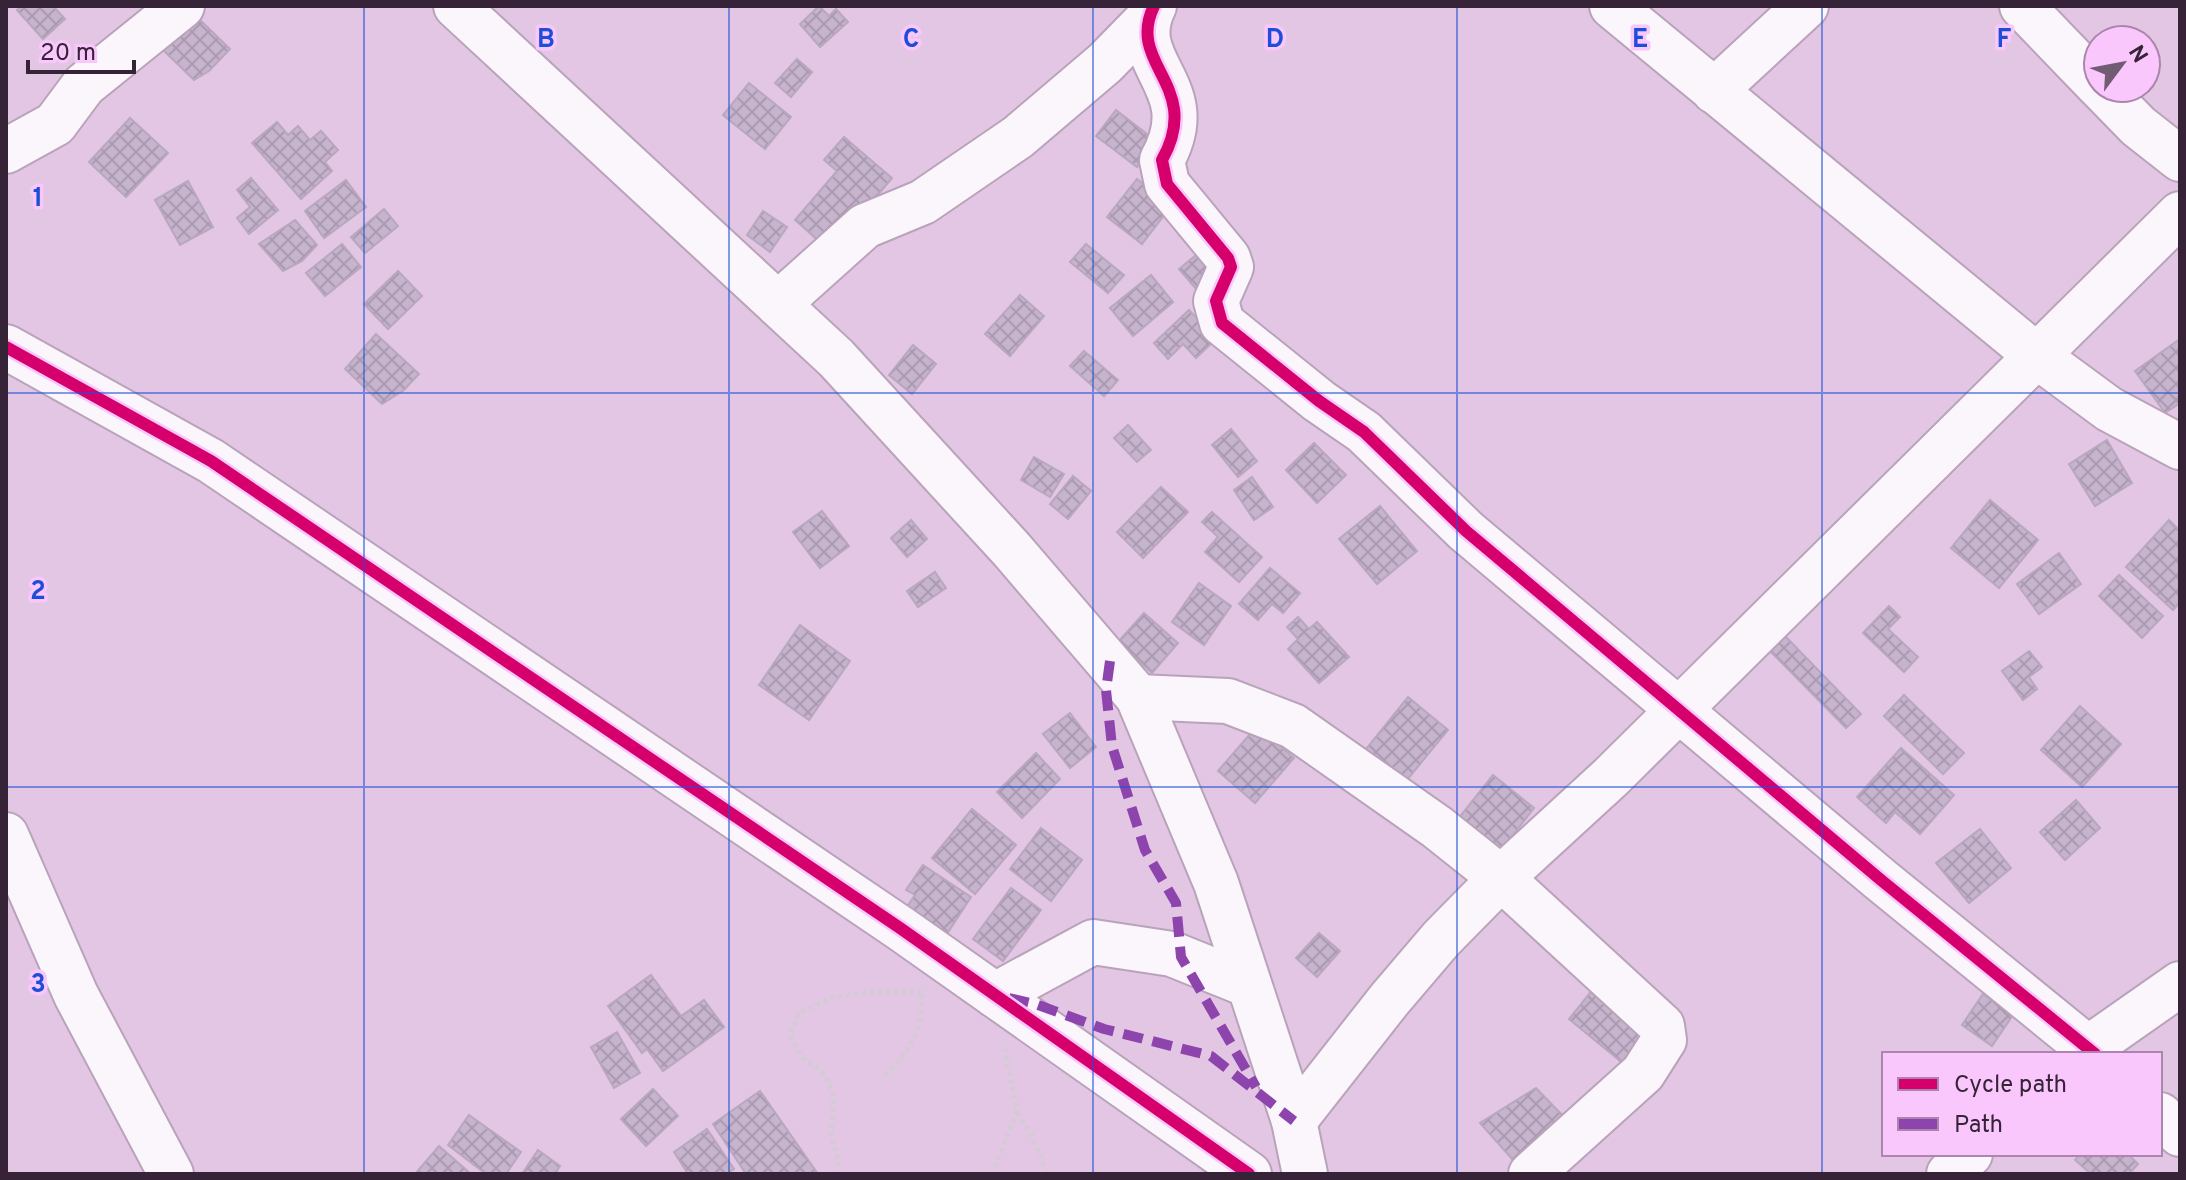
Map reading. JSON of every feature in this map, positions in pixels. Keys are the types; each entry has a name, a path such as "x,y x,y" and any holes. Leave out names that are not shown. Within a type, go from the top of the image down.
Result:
{"street":[{"path":"6,151 55,124 84,85 182,6"},
{"path":"456,6 836,358 1022,561 1138,697 1216,883 1294,1121 1305,1174"},
{"path":"1612,6 2037,356 2109,409 2180,447"},
{"path":"1714,91 1806,6"},
{"path":"2022,6 2082,68"},
{"path":"778,304 865,226 923,202 1018,137 1105,63 1150,13"},
{"path":"1150,13 1151,60 1170,87 1176,112 1174,138 1162,160 1167,184 1222,250 1231,267 1216,301 1222,323 1319,401 1364,432 1466,531 2088,1052 2180,984"},
{"path":"2117,104 2138,126 2180,159"},
{"path":"1294,1121 1406,980 1501,878 1611,777 2180,214"},
{"path":"6,347 211,461 978,983 1249,1174"},
{"path":"1138,697 1228,701 1293,726 1437,827 1501,878 1662,1026 1664,1040 1643,1073 1531,1174"},
{"path":"6,835 76,995 171,1174"},
{"path":"978,983 1093,942 1172,954 1249,985"},
{"path":"2162,1117 2180,1134"},
{"path":"1949,1174 1968,1156"}],"path":[{"path":"835,1174 839,1162 831,1138 834,1097 825,1074 803,1058 790,1037 799,1013 834,997 873,992 921,994 978,983 1017,1112 1032,1136 1047,1174"},
{"path":"885,1075 895,1066 917,1031 924,1012 921,994"},
{"path":"992,1174 1017,1112"}],"building":[{"path":"22,6 53,6 65,19 43,39 17,10"},
{"path":"819,6 829,16 836,9 848,22 820,47 800,24"},
{"path":"197,17 230,49 209,71 194,80 159,46"},
{"path":"797,59 812,72 791,97 775,83"},
{"path":"749,83 791,117 765,149 723,115"},
{"path":"1116,110 1156,141 1137,167 1096,136"},
{"path":"130,118 168,153 126,197 89,162"},
{"path":"277,122 288,135 298,126 310,140 321,131 338,150 325,162 332,171 301,199 252,143"},
{"path":"844,137 892,178 830,251 795,220 837,171 824,160"},
{"path":"251,178 278,210 249,234 237,218 250,207 237,190"},
{"path":"1137,179 1172,205 1142,244 1107,217"},
{"path":"346,180 366,207 324,238 305,211"},
{"path":"188,181 213,227 180,245 155,200"},
{"path":"384,209 398,226 365,253 351,237"},
{"path":"763,211 787,227 770,252 747,235"},
{"path":"295,220 317,245 302,261 283,271 259,244"},
{"path":"342,244 361,267 325,296 306,273"},
{"path":"1086,244 1124,275 1108,293 1070,262"},
{"path":"1202,250 1220,271 1198,291 1179,269"},
{"path":"398,271 422,296 388,329 364,304"},
{"path":"1151,275 1173,302 1133,336 1110,308"},
{"path":"1020,295 1044,316 1010,356 985,334"},
{"path":"1189,310 1216,339 1196,358 1183,344 1168,359 1154,343"},
{"path":"376,334 419,374 404,390 382,404 345,369"},
{"path":"2180,339 2180,403 2165,413 2135,371"},
{"path":"913,345 936,364 912,394 889,375"},
{"path":"1084,351 1118,380 1104,396 1070,366"},
{"path":"1128,425 1151,450 1137,462 1114,438"},
{"path":"1231,429 1257,461 1238,477 1212,445"},
{"path":"2107,440 2132,483 2095,506 2069,464"},
{"path":"1314,443 1346,475 1317,503 1286,470"},
{"path":"1034,457 1064,474 1050,497 1021,480"},
{"path":"1073,476 1091,491 1068,519 1050,504"},
{"path":"1252,477 1273,507 1254,520 1234,490"},
{"path":"1161,487 1188,512 1143,558 1117,532"},
{"path":"1990,500 2038,540 1999,588 1951,548"},
{"path":"1380,506 1417,551 1377,584 1339,539"},
{"path":"822,511 849,546 820,568 793,532"},
{"path":"1212,512 1262,557 1239,582 1205,552 1218,537 1202,522"},
{"path":"911,520 927,539 907,557 891,538"},
{"path":"2169,520 2180,531 2180,602 2173,610 2126,567"},
{"path":"2059,553 2081,584 2039,614 2017,584"},
{"path":"1270,568 1300,593 1283,613 1272,604 1258,620 1239,604"},
{"path":"935,572 946,588 918,607 907,591"},
{"path":"2119,575 2163,616 2142,638 2099,596"},
{"path":"1199,583 1231,606 1204,645 1172,622"},
{"path":"1889,606 1900,617 1888,629 1918,657 1904,672 1863,633"},
{"path":"1144,613 1178,643 1152,673 1118,642"},
{"path":"1298,617 1309,629 1317,622 1349,657 1319,683 1288,649 1298,639 1287,627"},
{"path":"800,625 850,661 809,720 759,685"},
{"path":"1783,634 1861,714 1846,728 1768,649"},
{"path":"2029,651 2042,667 2029,677 2037,689 2023,700 2002,671"},
{"path":"1904,695 1964,753 1943,774 1884,716"},
{"path":"1408,697 1448,730 1402,786 1362,754"},
{"path":"2080,706 2121,744 2082,787 2041,750"},
{"path":"1070,713 1096,747 1070,768 1043,734"},
{"path":"1257,726 1294,758 1255,803 1218,771"},
{"path":"1901,748 1954,795 1920,834 1895,812 1886,823 1857,797"},
{"path":"1036,753 1060,779 1022,818 997,792"},
{"path":"1493,775 1534,808 1499,853 1458,819"},
{"path":"2076,800 2100,828 2065,860 2040,832"},
{"path":"972,809 1016,845 975,894 932,858"},
{"path":"1041,828 1082,860 1051,901 1010,869"},
{"path":"1980,829 2011,868 1969,903 1936,863"},
{"path":"923,865 971,897 947,934 906,908 915,895 906,890"},
{"path":"1011,888 1041,910 1003,961 973,939"},
{"path":"1319,933 1340,951 1317,977 1296,958"},
{"path":"651,975 681,1016 704,1000 724,1027 663,1071 647,1049 642,1053 608,1006"},
{"path":"1602,978 1655,1036 1630,1069 1569,1019"},
{"path":"1983,994 2013,1015 1992,1046 1962,1025"},
{"path":"617,1032 640,1073 614,1088 591,1047"},
{"path":"1536,1088 1570,1123 1549,1143 1539,1137 1513,1160 1480,1123"},
{"path":"653,1089 678,1116 646,1146 621,1119"},
{"path":"760,1091 818,1174 746,1174 713,1124"},
{"path":"469,1115 521,1152 506,1174 486,1174 448,1145"},
{"path":"707,1129 734,1169 726,1174 688,1174 674,1152"},
{"path":"439,1146 471,1174 415,1174"},
{"path":"538,1150 560,1166 555,1174 522,1174"},
{"path":"2078,1156 2130,1156 2138,1164 2129,1174 2091,1174 2075,1160"}],"marked path":[{"path":"1110,661 1106,690 1112,746 1145,850 1176,903 1181,957 1256,1087"},
{"path":"1009,998 1104,1029 1211,1056 1294,1121"}],"cycle path":[{"path":"1154,6 1148,26 1149,44 1170,94 1174,113 1173,134 1162,160 1167,184 1228,258 1231,267 1216,301 1222,323 1319,401 1364,432 1466,531 1881,880 2093,1052"},
{"path":"6,347 211,461 900,928 1249,1174"}]}
